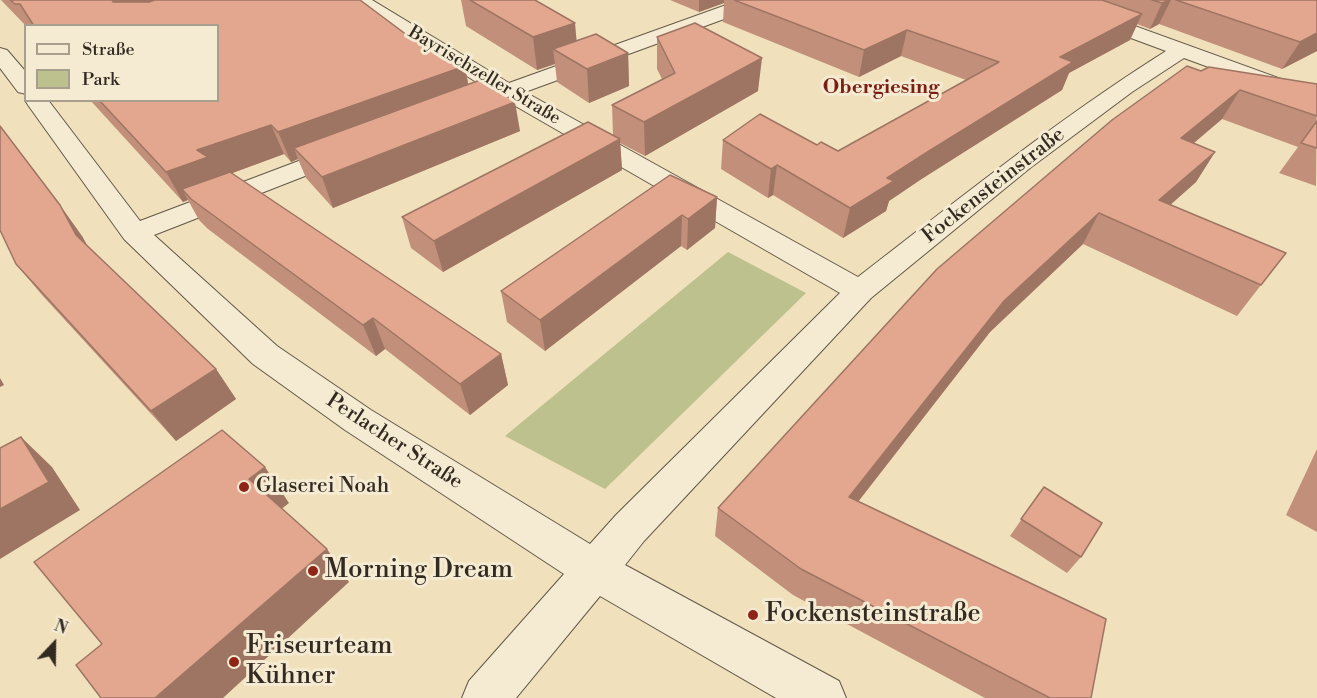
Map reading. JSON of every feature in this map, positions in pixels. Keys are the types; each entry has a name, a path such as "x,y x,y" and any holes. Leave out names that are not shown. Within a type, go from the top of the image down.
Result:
{"street":[{"name":"Bayrischzeller Straße","path":"359,0 506,91 860,291"},
{"path":"439,117 758,0"},
{"path":"1046,0 1317,100"},
{"name":"Fockensteinstraße","path":"486,698 630,528 860,291 1021,163 1124,87 1182,50"},
{"path":"1,57 24,53"},
{"path":"1,57 24,85"},
{"name":"Perlacher Straße","path":"37,102 134,233 265,355 358,420 594,570 822,698"},
{"path":"134,233 361,146"}],"green space":[{"path":"728,252 806,293 605,489 505,436"}],"building":[{"path":"10,0 149,2 155,0 360,0 427,50 437,47 465,66 278,132 271,125 197,150 208,157 166,172 101,102 219,102 219,24 33,24 20,4 15,4"},
{"path":"470,0 535,0 575,23 533,37"},
{"path":"734,0 1102,0 1142,14 1060,57 1073,62 887,178 894,181 850,208 777,165 771,169 723,140 760,114 817,145 821,142 838,151 999,62 907,30 864,50"},
{"path":"1152,0 1169,0 1162,3"},
{"path":"1176,0 1317,0 1317,33 1300,42"},
{"path":"695,23 762,58 644,122 612,105 675,73 657,37"},
{"path":"596,34 628,53 587,69 553,49"},
{"path":"1187,66 1201,71 1209,67 1317,84 1317,116 1240,90 1181,138 1215,152 1159,200 1286,253 1261,285 1099,213 1004,301 849,497 1106,619 1091,698 1050,698 801,569 718,508 937,269 1112,120"},
{"path":"483,79 515,102 322,177 294,148"},
{"path":"1317,121 1317,148 1301,143"},
{"path":"588,122 620,139 434,241 402,217"},
{"path":"0,126 60,205 76,235 216,369 151,411 16,264 0,230"},
{"path":"230,172 501,354 460,384 373,318 363,325 191,199 182,189"},
{"path":"670,175 717,197 688,219 682,215 540,320 501,291"},
{"path":"222,430 265,467 249,479 327,549 155,698 101,698 76,665 102,644 34,562"},
{"path":"21,437 49,482 0,509 0,448"},
{"path":"1044,487 1102,523 1081,557 1021,519"}],"place":[{"name":"Glaserei Noah","path":"244,487"},
{"name":"Morning Dream","path":"313,571"},
{"name":"Fockensteinstraße","path":"753,615"},
{"name":"Friseurteam Kühner","path":"234,662"}],"district":[{"name":"Obergiesing","path":"881,88"}]}
